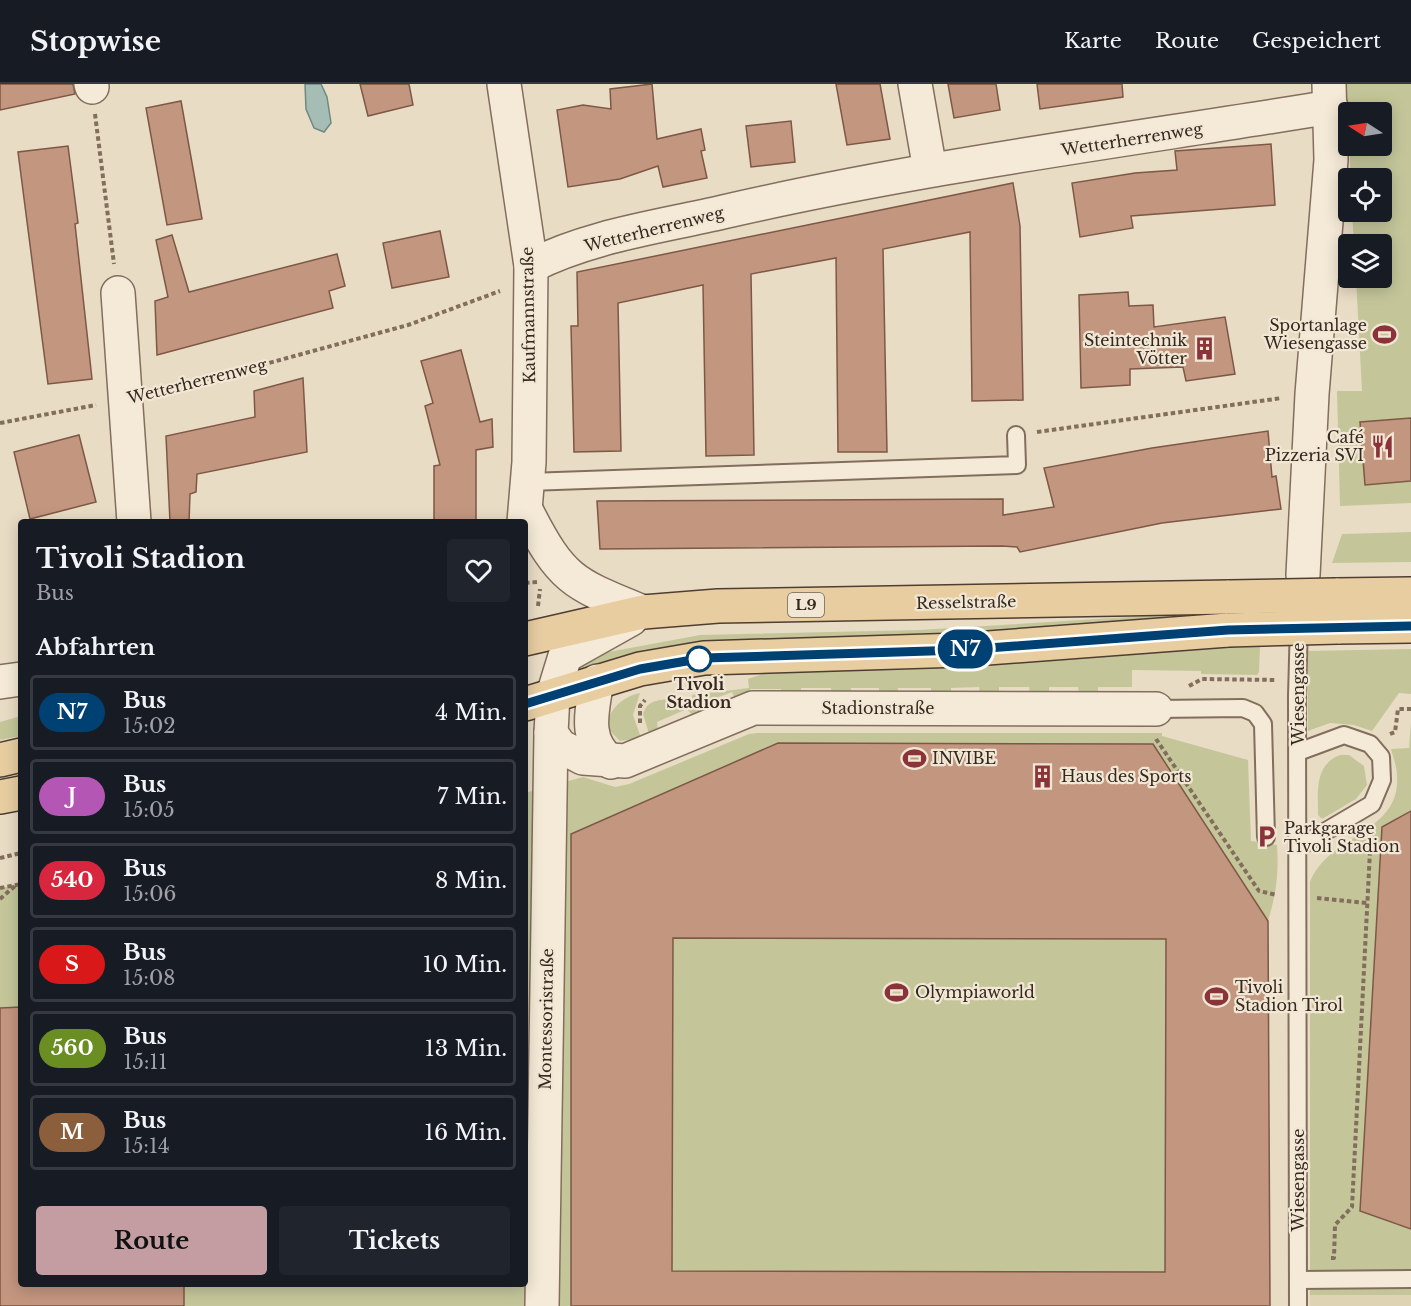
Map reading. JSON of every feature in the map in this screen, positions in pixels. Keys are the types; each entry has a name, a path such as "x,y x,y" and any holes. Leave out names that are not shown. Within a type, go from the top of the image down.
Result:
{"main road":[{"name":"Resselstraße","path":"539,700 640,669 704,658 962,650 1228,630 1337,611 1411,594"},
{"name":"Resselstraße","path":"528,638 643,612 718,606 1229,597 1337,611 1411,626"},
{"path":"0,760 18,756"},
{"path":"0,797 18,794"}],"street":[{"name":"Kaufmannstraße","path":"504,84 531,266 526,506"},
{"path":"915,84 930,170"},
{"name":"Wetterherrenweg","path":"531,266 590,243 759,204 1330,96"},
{"name":"Wiesengasse","path":"1303,575 1312,394 1331,160 1330,96"},
{"path":"118,293 134,519"},
{"path":"526,506 548,552 566,575 587,590 643,612"},
{"path":"551,733 539,700 565,656 643,612"},
{"path":"0,682 18,679"},
{"path":"597,681 591,717 592,738 598,752 611,762"},
{"name":"Stadionstraße","path":"551,733 560,746 571,752 596,761 611,762 625,761 753,708 1156,724"},
{"name":"Montessoristraße","path":"542,1306 551,733"}],"lane":[{"path":"526,506 1017,465 1017,435"},
{"name":"Wiesengasse","path":"1298,1306 1291,896 1299,847 1298,656 1303,575"},
{"path":"1156,724 1243,708 1255,713 1263,724 1266,837"},
{"path":"1298,752 1344,735 1370,744 1381,757 1382,780 1372,804 1299,847"},
{"path":"1298,1272 1411,1279"}],"path":[{"path":"91,85 118,293"},
{"name":"Wetterherrenweg","path":"0,423 125,399 236,372 408,325 495,295 531,266"},
{"path":"1017,435 1275,399"},
{"path":"1202,679 1284,680"},
{"path":"642,729 638,712 642,702 648,697"},
{"path":"1370,744 1395,732 1398,709 1411,709"},
{"path":"1156,724 1259,891 1367,903"},
{"path":"1298,1272 1334,1258 1335,1225 1352,1207 1372,804"},
{"path":"0,858 18,854"},
{"path":"0,888 18,884"},
{"path":"0,900 18,885"}],"shaded area":[{"path":"1310,1295 1411,1295 1411,1306 1310,1306"}],"green space":[{"name":"Sportanlage Wiesengasse","path":"1346,84 1411,84 1411,503 1340,506 1337,391 1362,391 1357,288 1392,288 1392,234 1353,234 1353,222 1392,222 1392,168 1350,168 1350,156 1392,156 1392,102 1347,102"},
{"path":"1411,532 1411,562 1332,563 1342,534"},
{"path":"1411,610 636,653 580,670 587,659 603,653 700,635 919,630 1194,613"},
{"path":"1227,645 1260,647 1257,675 1132,670 1132,687 1098,687 1098,693 1079,694 1078,687 1049,687 1049,693 1030,694 1029,687 999,687 999,694 980,695 979,687 951,688 951,694 931,695 931,688 898,688 898,694 879,695 879,688 851,688 851,694 832,695 831,688 801,688 801,694 781,695 781,689 750,689 751,694 735,699 732,692 700,704 701,712 692,715 687,709 657,722 658,730 649,734 643,714 647,706 655,701 667,699 668,705 693,702 692,695 749,688 748,679 771,671"},
{"path":"1411,649 1411,694 1399,693 1372,731 1354,725 1330,723 1308,731 1307,651"},
{"path":"640,693 633,715 641,738 620,741 608,729 610,716 622,701"},
{"path":"18,717 18,737 0,740 0,722"},
{"path":"1411,724 1411,1295 1310,1295 1310,882 1319,866 1332,853 1376,822 1388,810 1395,795 1397,776 1391,749 1409,748"},
{"name":"Olympiaworld","path":"1162,733 1162,736 1248,760 1251,841 1277,845 1278,855 1276,884 1268,921 1270,1306 0,1306 0,888 18,885 18,1287 528,1287 528,792 583,777 615,787 629,784 749,734"},
{"path":"1340,755 1349,755 1364,766 1367,785 1356,799 1322,819 1318,815 1319,780 1326,765"}],"water":[{"path":"305,84 321,84 327,97 331,123 324,132 314,128 306,109"}],"building":[{"path":"0,84 73,84 75,94 0,110"},
{"path":"360,84 409,84 413,105 368,116"},
{"path":"652,84 657,139 701,129 705,150 701,151 707,178 663,187 658,166 620,179 568,187 557,110 583,105 611,109 610,89"},
{"path":"836,84 880,84 890,139 847,145"},
{"path":"948,84 996,84 1000,110 954,118"},
{"path":"1037,84 1122,84 1123,97 1040,109"},
{"path":"181,101 202,219 167,225 146,108"},
{"path":"791,121 795,162 751,167 746,126"},
{"path":"1271,144 1275,205 1131,216 1133,228 1080,237 1072,183 1135,173 1177,170 1175,151"},
{"path":"68,146 78,223 75,224 92,379 48,384 18,152"},
{"path":"1013,183 1020,226 1023,400 972,401 970,232 883,249 887,452 838,452 836,258 751,274 754,455 706,456 703,285 618,303 621,451 574,452 571,326 578,326 577,272"},
{"path":"440,231 449,277 392,288 383,243"},
{"path":"172,235 189,292 337,254 345,286 329,291 333,308 157,355 155,301 168,297 156,240"},
{"path":"1128,292 1129,306 1153,305 1154,327 1225,317 1235,374 1186,381 1183,367 1130,369 1130,385 1081,388 1079,295"},
{"path":"461,350 480,422 492,419 493,447 476,450 476,519 434,519 434,466 440,465 425,406 433,403 421,361"},
{"path":"303,378 307,452 197,474 196,492 190,494 189,519 170,519 166,436 255,417 254,391"},
{"path":"1411,418 1411,481 1365,485 1360,422"},
{"path":"1268,431 1272,477 1276,476 1281,509 1162,523 1020,552 1017,547 1002,546 600,549 597,501 1003,499 1003,515 1054,507 1044,468 1152,448"},
{"path":"79,435 96,502 30,519 14,452"},
{"name":"Tivoli Stadion Tirol","path":"778,743 1153,744 1268,921 1270,1306 571,1306 571,834","holes":["673,938 1166,939 1165,1272 672,1271"]},
{"path":"1411,811 1411,1229 1360,1211 1382,827"},
{"path":"18,1007 18,1287 184,1287 184,1306 0,1306 0,1008"}],"bus line":[{"name":"N7","path":"528,703 594,681 640,669 704,658 962,650 1228,630 1411,626"}],"place":[{"name":"Sportanlage Wiesengasse","path":"1385,334"},
{"name":"Steintechnik Vötter","path":"1205,349"},
{"name":"Café Pizzeria SVI","path":"1382,446"},
{"name":"Tivoli Stadion","path":"699,659"},
{"name":"INVIBE","path":"914,758"},
{"name":"Haus des Sports","path":"1043,776"},
{"name":"Parkgarage Tivoli Stadion","path":"1266,837"},
{"name":"Olympiaworld","path":"897,992"},
{"name":"Tivoli Stadion Tirol","path":"1217,996"}]}
